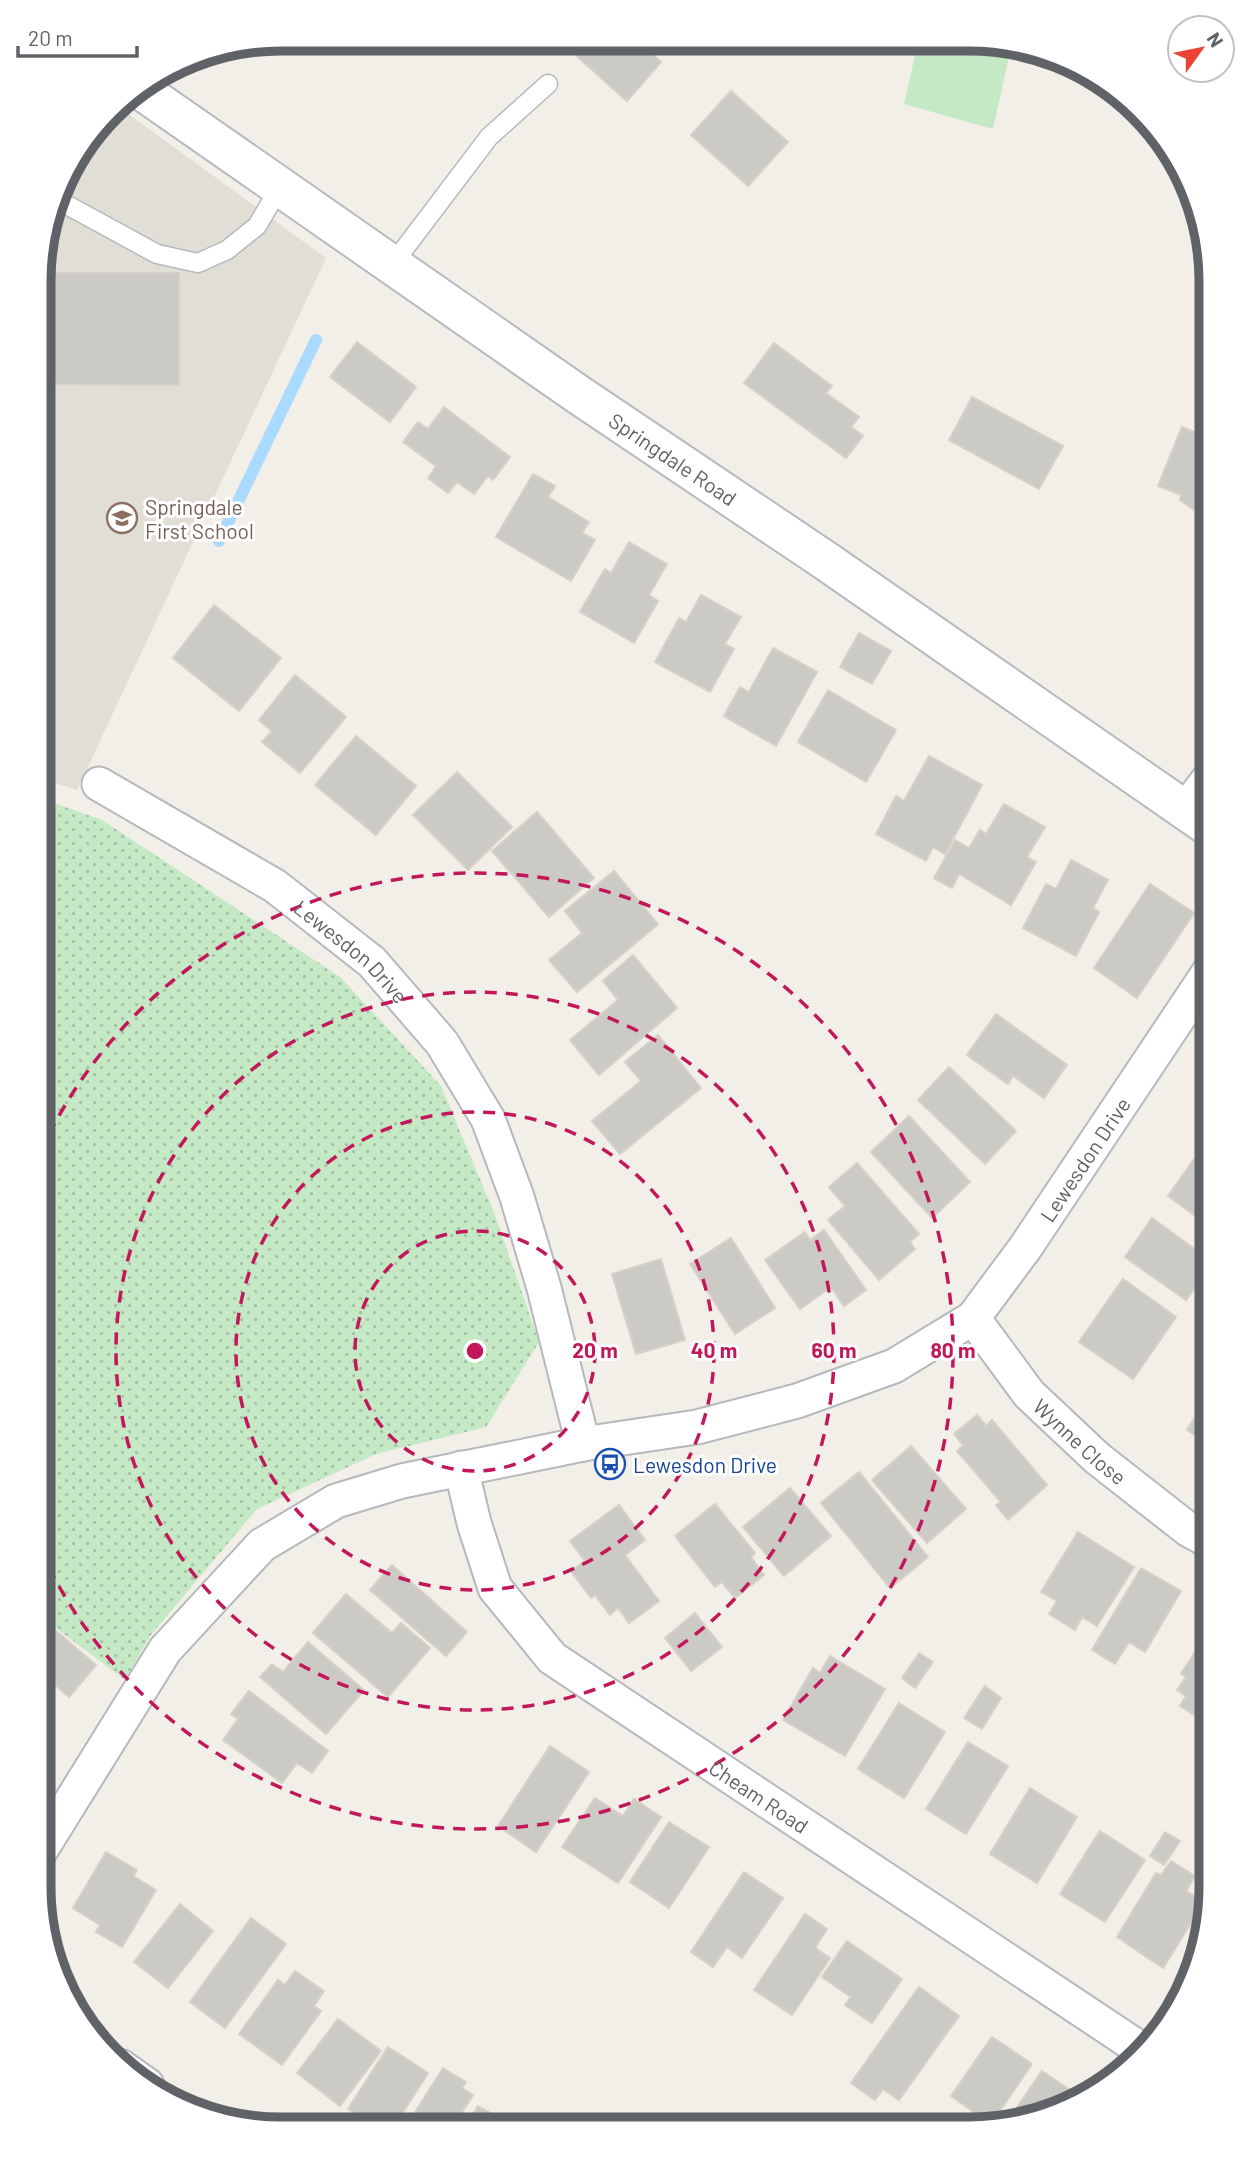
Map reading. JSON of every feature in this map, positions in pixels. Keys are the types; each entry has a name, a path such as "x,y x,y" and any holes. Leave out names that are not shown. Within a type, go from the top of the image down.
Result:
{"street":[{"name":"Springdale Road","path":"147,94 1198,819"},
{"name":"Lewesdon Drive","path":"99,784 275,886 372,962 442,1043 488,1119 517,1197 544,1288 583,1444"},
{"name":"Lewesdon Drive","path":"51,1832 164,1650 262,1545 336,1501 402,1480 583,1444 697,1427 797,1401 894,1366 973,1318 1025,1248 1199,987"},
{"name":"Wynne Close","path":"973,1318 1029,1394 1097,1458 1199,1535"},
{"name":"Cheam Road","path":"461,1468 474,1523 495,1588 552,1658 1135,2046"}],"lane":[{"path":"392,265 489,137 548,85"},
{"path":"64,203 157,254 198,263 227,250 257,226 280,187"}],"shaded area":[{"name":"Springdale First School","path":"125,112 326,258 77,790 51,782 53,250 63,207 82,166 108,129"}],"green space":[{"path":"916,51 1009,54 993,129 904,104"},
{"path":"51,802 102,820 340,977 441,1086 495,1215 539,1342 486,1427 376,1454 257,1509 150,1636 125,1680 51,1624"}],"building":[{"path":"649,51 661,62 627,101 572,52"},
{"path":"731,91 788,142 748,186 691,135"},
{"path":"51,273 179,273 179,385 51,384"},
{"path":"357,342 416,387 390,422 330,377"},
{"path":"774,343 832,386 826,393 859,417 851,427 863,436 846,458 744,383"},
{"path":"972,397 1063,446 1039,489 949,440"},
{"path":"444,407 510,457 493,480 488,476 474,494 457,482 448,493 428,478 436,466 403,442 418,422 428,429"},
{"path":"1182,427 1199,434 1199,513 1180,500 1181,495 1158,486"},
{"path":"533,474 555,486 548,497 589,522 582,533 595,540 571,581 496,537"},
{"path":"629,542 667,564 649,595 658,601 634,643 580,612 605,569 611,573"},
{"path":"701,595 741,617 725,644 734,649 710,692 655,662 679,618 686,622"},
{"path":"214,605 281,658 239,711 173,658"},
{"path":"859,633 891,651 872,684 840,667"},
{"path":"773,648 817,672 776,746 724,716 740,687 749,692"},
{"path":"295,675 346,717 300,773 262,742 272,731 259,720"},
{"path":"828,690 896,730 866,782 798,742"},
{"path":"356,736 416,786 376,835 315,785"},
{"path":"929,756 982,785 945,854 933,847 926,861 876,834 896,796 904,801"},
{"path":"457,772 512,827 468,870 413,815"},
{"path":"1004,804 1045,827 1027,857 1036,862 1011,905 959,874 952,888 934,878 955,840 969,848 980,830 986,834"},
{"path":"537,812 594,878 549,917 492,851"},
{"path":"1071,860 1108,880 1093,908 1099,912 1076,956 1023,928 1046,884 1056,889"},
{"path":"614,871 658,924 577,992 549,960 582,933 565,911"},
{"path":"1150,884 1194,913 1137,998 1094,968"},
{"path":"633,955 677,1008 599,1075 570,1040 618,1000 603,981"},
{"path":"996,1014 1067,1065 1044,1098 1013,1076 1008,1084 967,1055"},
{"path":"658,1035 701,1088 620,1154 592,1121 641,1081 625,1062"},
{"path":"949,1067 1016,1131 985,1164 918,1100"},
{"path":"909,1116 970,1182 932,1218 871,1152"},
{"path":"1194,1159 1199,1163 1199,1218 1168,1196"},
{"path":"857,1163 919,1234 910,1242 915,1249 879,1280 828,1220 845,1206 829,1187"},
{"path":"1152,1218 1199,1252 1199,1282 1186,1300 1125,1257"},
{"path":"824,1230 866,1290 844,1306 831,1287 800,1309 765,1260 805,1232 810,1240"},
{"path":"731,1238 775,1308 735,1334 690,1264"},
{"path":"661,1259 685,1340 636,1354 612,1274"},
{"path":"1123,1279 1176,1317 1133,1379 1079,1342"},
{"path":"1199,1411 1199,1438 1187,1430"},
{"path":"977,1415 986,1426 992,1420 1047,1485 1008,1520 996,1505 1001,1502 957,1451 963,1445 954,1434"},
{"path":"911,1446 966,1509 927,1543 872,1480"},
{"path":"859,1472 928,1557 890,1588 821,1503"},
{"path":"790,1488 831,1536 784,1576 743,1527"},
{"path":"715,1504 755,1553 751,1557 764,1575 735,1598 722,1582 715,1587 675,1536"},
{"path":"619,1505 645,1540 625,1555 659,1601 629,1623 618,1608 610,1615 595,1595 591,1598 571,1571 585,1561 570,1541"},
{"path":"1078,1532 1134,1567 1097,1626 1082,1617 1075,1630 1049,1614 1057,1601 1041,1592"},
{"path":"392,1565 467,1632 446,1656 370,1590"},
{"path":"1141,1568 1181,1591 1145,1652 1129,1642 1115,1664 1092,1650"},
{"path":"346,1594 392,1633 401,1623 430,1648 388,1697 313,1633"},
{"path":"695,1613 722,1647 691,1671 665,1638"},
{"path":"51,1627 96,1665 69,1697 51,1681"},
{"path":"308,1642 364,1690 326,1734 260,1677 272,1664 283,1672"},
{"path":"1199,1646 1199,1718 1180,1706 1186,1696 1177,1690 1186,1677 1181,1674"},
{"path":"919,1653 933,1662 915,1688 902,1678"},
{"path":"830,1656 885,1689 845,1756 783,1720 813,1668 820,1673"},
{"path":"985,1686 1001,1698 982,1729 964,1718"},
{"path":"249,1691 328,1751 312,1773 297,1763 282,1783 223,1740 238,1719 231,1714"},
{"path":"899,1703 945,1732 904,1798 858,1769"},
{"path":"968,1742 1008,1766 966,1834 926,1809"},
{"path":"550,1746 589,1772 536,1852 498,1826"},
{"path":"1030,1788 1077,1817 1037,1883 990,1854"},
{"path":"595,1798 623,1816 634,1799 661,1817 618,1883 562,1847"},
{"path":"669,1822 709,1847 669,1908 630,1882"},
{"path":"1100,1831 1145,1860 1105,1922 1060,1894"},
{"path":"1165,1832 1180,1841 1164,1865 1150,1856"},
{"path":"106,1852 137,1870 133,1876 156,1890 122,1947 96,1932 100,1925 73,1908"},
{"path":"1171,1861 1195,1876 1186,1891 1199,1899 1198,1912 1163,1968 1117,1937 1156,1873 1161,1875"},
{"path":"744,1872 783,1898 742,1958 727,1947 713,1967 691,1952"},
{"path":"180,1904 213,1931 168,1988 134,1962"},
{"path":"805,1914 827,1929 815,1948 830,1958 792,2015 754,1990"},
{"path":"251,1918 286,1944 225,2028 190,2002"},
{"path":"847,1941 902,1979 872,2023 845,2005 851,1997 822,1977"},
{"path":"295,1971 324,1991 314,2006 321,2011 282,2065 239,2034 278,1980 285,1985"},
{"path":"919,1987 959,2016 899,2100 883,2089 875,2100 851,2083"},
{"path":"338,2019 381,2051 340,2106 297,2073"},
{"path":"992,2037 1032,2064 997,2115 981,2117 951,2096"},
{"path":"388,2047 428,2073 400,2117 360,2117 348,2109"},
{"path":"443,2068 466,2082 462,2088 473,2095 459,2117 412,2117"},
{"path":"1042,2071 1074,2092 1043,2105 1013,2113"},
{"path":"478,2106 498,2117 472,2117"}],"waterway":[{"path":"219,541 316,340"}],"place":[{"name":"Springdale First School","path":"122,518"},
{"name":"Lewesdon Drive","path":"610,1464"}]}
